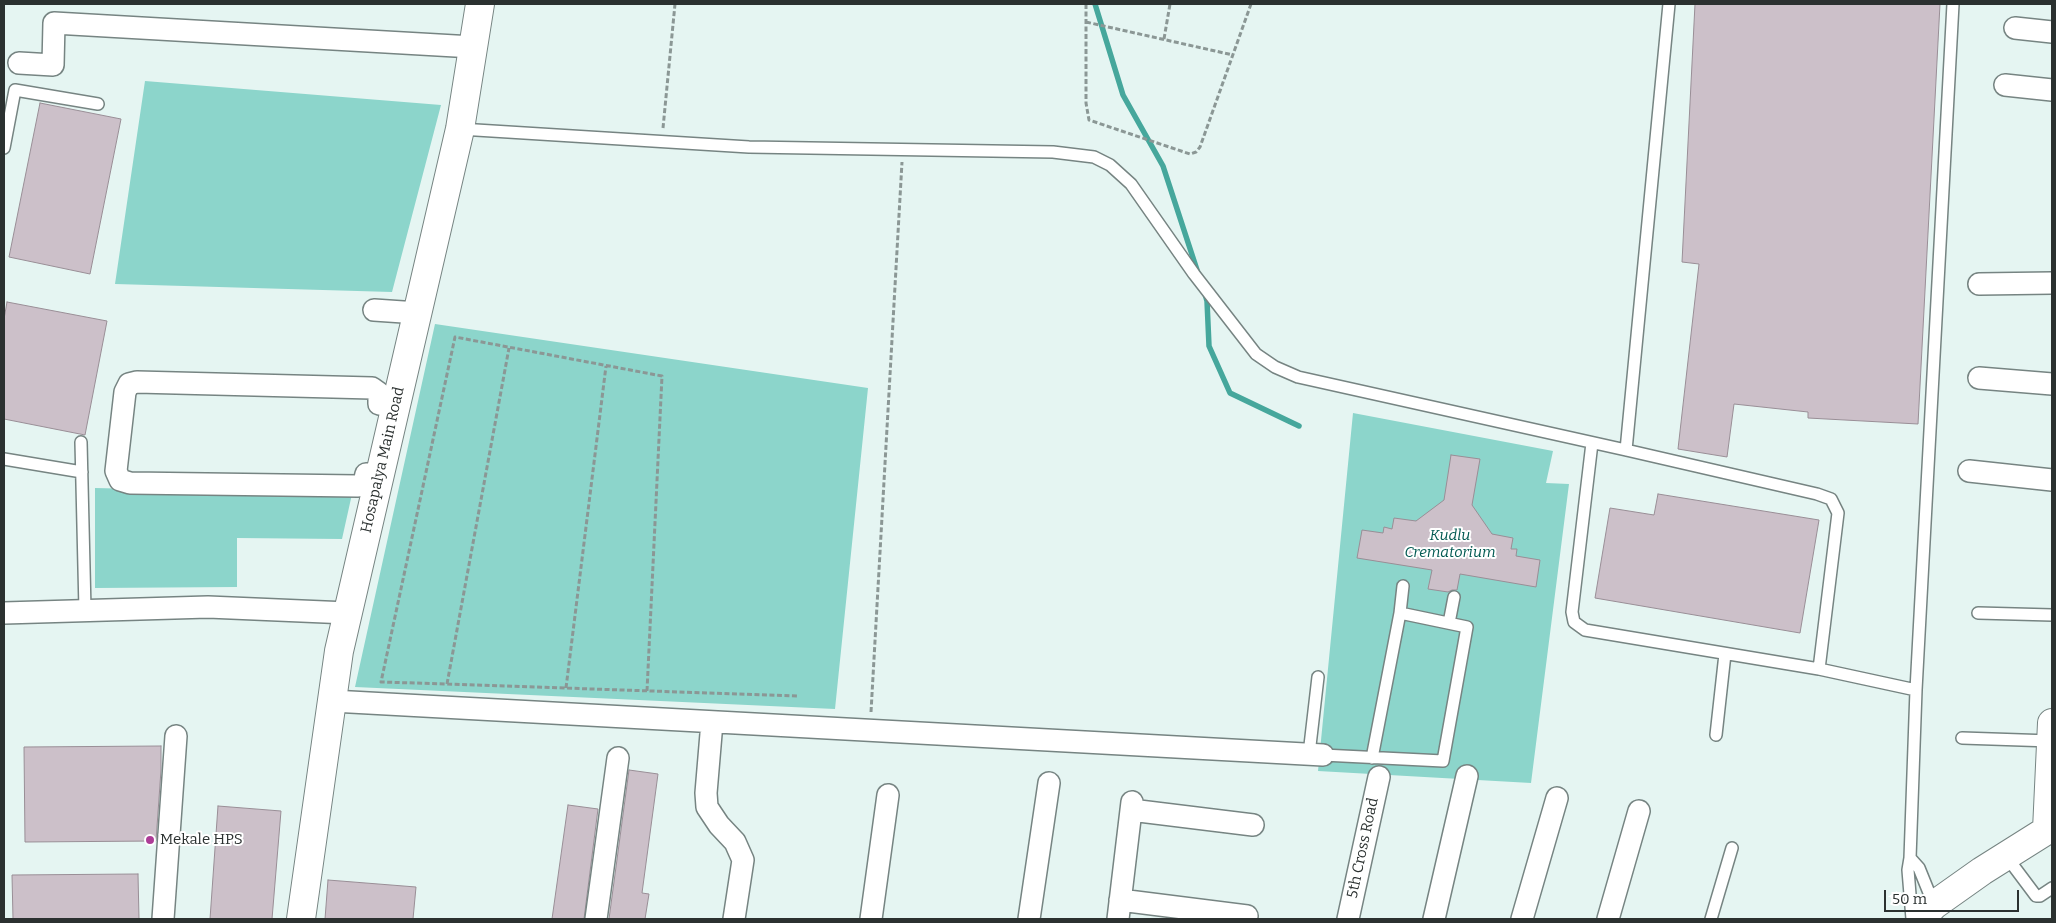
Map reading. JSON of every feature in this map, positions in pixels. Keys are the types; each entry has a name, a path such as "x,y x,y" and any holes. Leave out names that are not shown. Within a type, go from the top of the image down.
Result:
{"street":[{"name":"Hosapalya Main Road","path":"301,919 339,651 460,129 480,4"},
{"path":"20,63 53,65 54,23 473,47"},
{"path":"2015,28 2052,32"},
{"path":"2005,84 2052,90"},
{"path":"1979,284 2052,283"},
{"path":"374,310 418,313"},
{"path":"1979,378 2052,384"},
{"path":"380,474 366,474 364,483 358,486 130,483 120,480 116,472 125,392 129,384 137,382 372,388 379,393 379,404 396,407"},
{"path":"1969,471 2052,480"},
{"path":"4,613 208,607 348,613"},
{"path":"332,701 1316,755"},
{"path":"712,722 706,793 707,807 718,825 735,842 743,860 734,919"},
{"path":"1922,915 2006,856 2049,829 2052,732"},
{"path":"163,919 176,736"},
{"path":"596,919 618,758"},
{"path":"1434,919 1467,776"},
{"name":"5th Cross Road","path":"1348,919 1378,778"},
{"path":"1029,919 1048,783"},
{"path":"871,919 888,795"},
{"path":"1522,919 1557,798"},
{"path":"1246,916 1119,909 1131,806 1253,825"},
{"path":"1608,919 1639,810"}],"lane":[{"path":"1626,450 1669,4"},
{"path":"1922,915 1908,870 1953,4"},
{"path":"4,148 15,90 98,104"},
{"path":"460,129 749,147 1053,152 1094,157 1110,165 1131,184 1194,274 1256,354 1275,367 1298,377 1626,450 1831,499 1838,514 1819,669"},
{"path":"81,442 85,610"},
{"path":"1592,443 1572,612 1574,622 1585,630 1819,669 1916,690"},
{"path":"4,459 82,472"},
{"path":"1372,758 1400,614 1403,586"},
{"path":"1450,623 1454,596"},
{"path":"1318,677 1316,755 1443,761 1467,627 1400,614"},
{"path":"1978,614 2052,615"},
{"path":"1716,735 1725,654"},
{"path":"1962,738 2052,732"},
{"path":"1711,919 1732,848"},
{"path":"2006,856 2036,896 2040,896 2052,888"},
{"path":"1910,858 1919,868 1922,915"}],"path":[{"path":"662,142 675,4"},
{"path":"1086,4 1086,112 1089,120 1190,154 1196,152 1200,147 1251,4"},
{"path":"1164,39 1170,4"},
{"path":"1086,22 1233,55"},
{"path":"870,730 902,150"},
{"path":"647,691 662,376 455,337 381,682 566,688 647,691 797,696"},
{"path":"447,684 510,348"},
{"path":"566,688 606,366"}],"green space":[{"path":"145,81 441,105 392,292 115,284"},
{"path":"435,324 868,388 835,709 355,687"},
{"name":"Kudlu Crematorium","path":"1353,413 1553,451 1546,483 1569,484 1531,783 1318,771"},
{"path":"95,488 352,494 342,539 237,538 237,587 95,588"}],"building":[{"path":"1695,4 1940,4 1918,424 1808,418 1808,412 1734,404 1727,457 1678,449 1699,264 1682,262"},
{"path":"40,103 121,119 90,274 9,257"},
{"path":"7,302 107,321 85,435 4,419 4,319"},
{"path":"1451,455 1480,459 1472,505 1492,534 1513,538 1511,549 1517,549 1516,556 1540,560 1536,587 1460,574 1457,590 1448,592 1428,589 1432,570 1357,558 1362,530 1383,533 1384,527 1392,529 1394,518 1416,521 1444,500"},
{"path":"1658,494 1819,520 1800,633 1595,598 1610,508 1654,515"},
{"path":"161,746 156,841 25,842 24,747"},
{"path":"629,770 658,774 642,893 649,894 645,919 609,919"},
{"path":"568,805 598,809 584,919 552,919"},
{"path":"218,806 281,811 272,919 210,919"},
{"path":"138,874 139,919 13,919 12,875"},
{"path":"328,880 416,887 413,919 325,919"}],"waterway":[{"path":"1095,4 1123,95 1163,166 1198,273"},
{"path":"1205,294 1209,346 1230,393 1299,426"}],"place":[{"name":"Mekale HPS","path":"150,840"}]}
